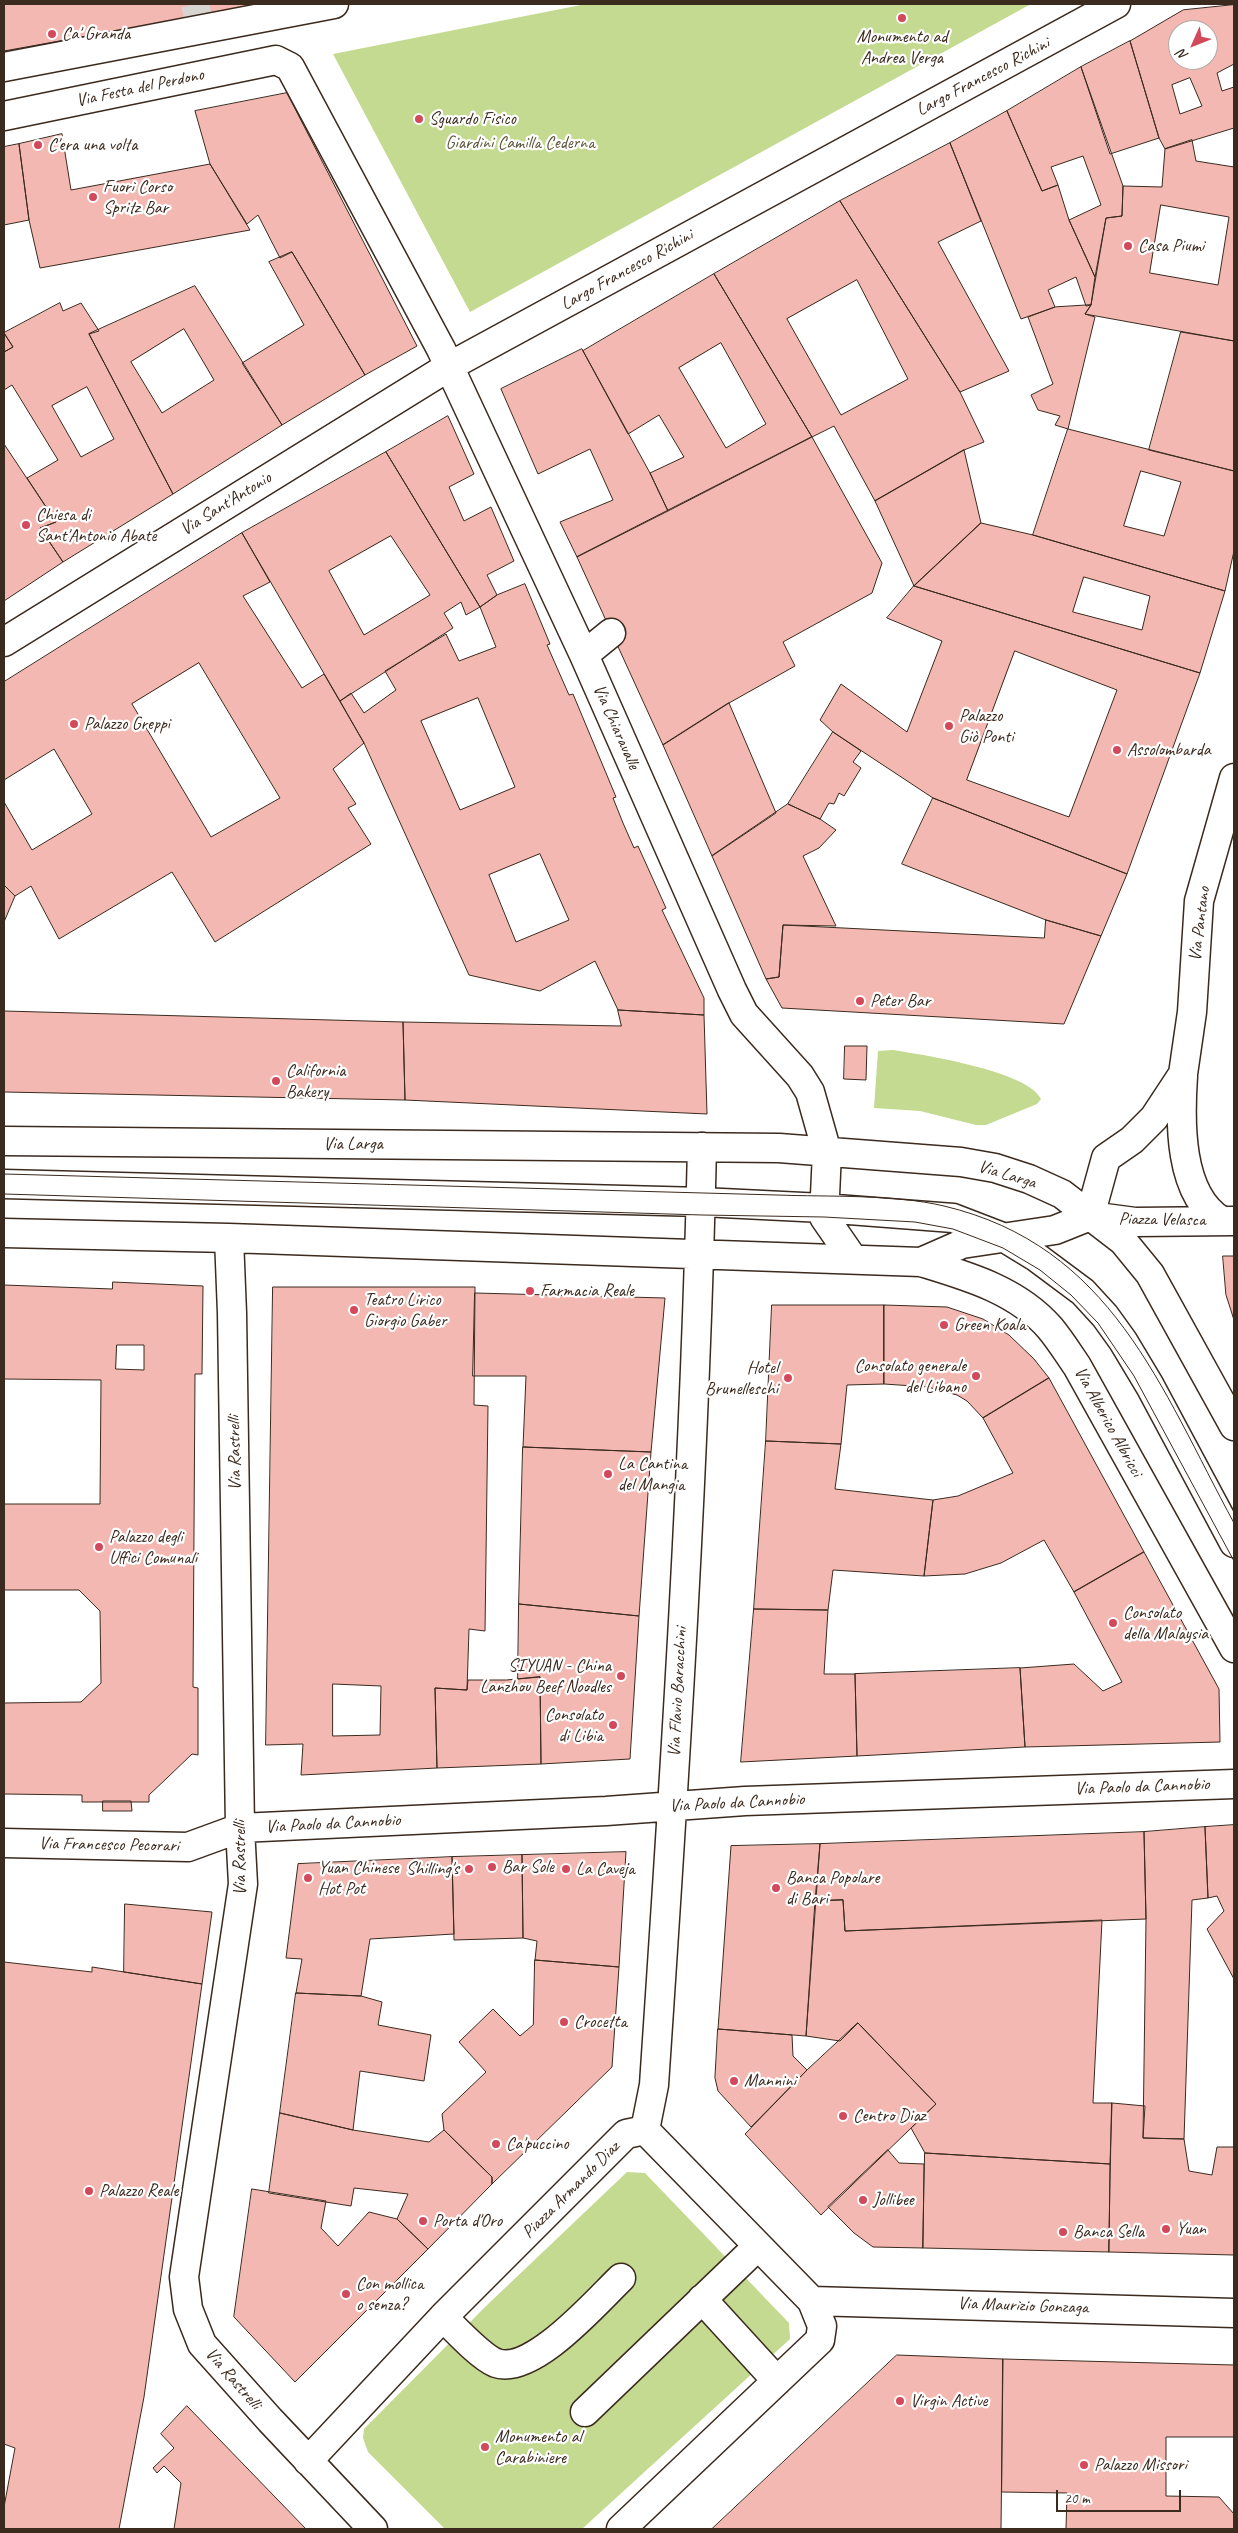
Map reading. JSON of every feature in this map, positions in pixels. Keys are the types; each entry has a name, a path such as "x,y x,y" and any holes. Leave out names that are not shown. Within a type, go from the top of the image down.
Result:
{"street":[{"path":"4,67 199,22 334,4"},
{"name":"Largo Francesco Richini","path":"450,366 1116,4"},
{"name":"Via Festa del Perdono","path":"4,116 276,60 290,67 450,366"},
{"name":"Via Sant'Antonio","path":"4,642 450,366"},
{"name":"Via Chiaravalle","path":"450,366 584,655 732,990 744,1014 800,1076 815,1106 827,1152"},
{"path":"584,655 611,633"},
{"name":"Via Pantano","path":"1228,1221 1210,1214 1202,1205 1187,1165 1181,1112 1183,1074 1192,1012 1199,901 1234,778"},
{"name":"Via Pantano","path":"1090,1216 1106,1158 1132,1140 1154,1118 1183,1074"},
{"name":"Via Larga","path":"4,1141 779,1148 961,1162 994,1168 1029,1179 1062,1194 1090,1216"},
{"path":"701,1254 702,1147"},
{"path":"827,1152 824,1217 853,1259"},
{"path":"4,1184 702,1202 824,1208 953,1218 1005,1238 1064,1276 1083,1292 1105,1316 1123,1341 1150,1386 1234,1543"},
{"path":"4,1233 228,1238 921,1262 962,1244 1055,1230 1090,1216 1123,1241 1150,1274 1234,1426"},
{"name":"Piazza Velasca","path":"1090,1216 1135,1222 1228,1221"},
{"name":"Via Rastrelli","path":"228,1238 232,1313 240,1828 243,1884 184,2277 188,2309 202,2344 308,2461"},
{"name":"Via Flavio Baracchini","path":"645,2130 654,2086 672,1806 701,1254"},
{"name":"Via Alberico Albricci","path":"921,1262 978,1279 1026,1307 1049,1328 1077,1366 1234,1648"},
{"name":"Via Paolo da Cannobio","path":"240,1828 745,1801 1234,1784"},
{"name":"Via Francesco Pecorari","path":"4,1843 188,1847 240,1828"},
{"path":"621,2529 820,2340 822,2326 812,2301 645,2130"},
{"name":"Piazza Armando Diaz","path":"308,2461 443,2317 626,2134 645,2130"},
{"path":"585,2412 758,2246"},
{"path":"443,2317 496,2363 520,2364 542,2352 621,2278"},
{"path":"702,2299 777,2381"},
{"name":"Via Maurizio Gonzaga","path":"812,2301 1234,2313"},
{"path":"308,2461 373,2529"}],"green space":[{"name":"Giardini Camilla Cederna","path":"586,4 1031,4 470,312 333,54"},
{"path":"893,1050 950,1060 997,1073 1017,1080 1032,1089 1041,1099 1037,1104 986,1125 976,1125 920,1111 874,1108 878,1051"},
{"path":"627,2172 645,2173 789,2323 790,2339 582,2529 445,2529 368,2452 363,2438 364,2429 485,2307"}],"building":[{"name":"Ca' Granda","path":"4,4 266,4 4,51"},
{"path":"1234,5 1234,64 1217,73 1222,91 1234,87 1234,128 1165,149 1159,138 1130,41 1183,10","holes":["1190,78 1202,106 1180,114 1172,85"]},
{"path":"1130,41 1159,138 1110,154 1081,67"},
{"path":"1081,67 1123,186 1122,216 1106,218 1095,277 1069,220 1101,205 1083,156 1051,167 1058,185 1042,191 1007,111"},
{"path":"287,93 417,346 365,375 292,252 280,258 258,215 247,224 210,164 195,111"},
{"path":"1007,111 1042,191 1058,185 1069,220 1095,277 1091,305 1086,306 1076,277 1048,290 1055,307 1021,319 950,143"},
{"path":"62,134 71,190 210,164 250,230 40,268 29,220 19,144"},
{"name":"Casa Piumi","path":"1192,140 1196,161 1234,167 1234,341 1085,314 1091,305 1106,218 1122,216 1123,186 1162,187 1165,149","holes":["1161,205 1229,217 1218,285 1150,273"]},
{"path":"950,143 981,221 938,242 1009,371 960,392 840,201"},
{"path":"19,144 29,220 4,225 4,147"},
{"path":"840,201 960,392 984,442 964,450 875,501 834,426 812,437 714,274","holes":["857,280 908,379 841,415 787,319"]},
{"path":"292,252 365,375 282,425 242,363 304,325 269,262"},
{"path":"714,274 812,437 668,511 650,473 684,457 659,415 628,434 583,351","holes":["721,343 766,424 726,448 679,368"]},
{"path":"195,286 282,425 173,494 89,334","holes":["184,329 214,380 162,413 131,362"]},
{"path":"60,303 63,311 81,303 99,331 89,334 173,494 63,562 40,528 56,522 27,478 58,460 12,385 4,390 4,352 13,347 4,333","holes":["87,387 114,439 81,457 52,406"]},
{"path":"1091,305 1085,314 1095,317 1068,429 1055,425 1060,416 1038,410 1031,395 1053,384 1028,317 1055,307"},
{"path":"1181,332 1234,341 1234,471 1149,450"},
{"path":"4,333 13,347 4,352"},
{"path":"582,349 650,473 668,511 577,557 560,522 613,500 590,449 538,474 501,389"},
{"path":"448,416 474,474 449,487 464,521 491,507 514,561 487,575 497,595 480,607 386,452"},
{"path":"1068,429 1234,471 1234,551 1225,591 1033,535","holes":["1141,471 1181,482 1164,536 1124,526"]},
{"path":"812,437 882,563 872,593 783,642 795,666 729,703 663,745 577,557"},
{"name":"Chiesa di Sant'Antonio Abate","path":"4,444 56,522 40,528 63,562 4,601"},
{"path":"964,450 981,523 914,586 875,501"},
{"path":"386,452 480,607 466,615 461,602 444,613 453,628 340,701 242,533","holes":["391,536 430,595 364,635 329,571"]},
{"path":"981,523 1033,535 1225,591 1200,673 914,586","holes":["1084,577 1150,596 1142,630 1073,612"]},
{"name":"Palazzo Greppi","path":"242,533 270,582 243,596 302,688 324,674 364,743 333,769 356,804 348,808 371,844 215,942 172,872 59,939 31,886 15,896 4,885 4,802 32,850 92,814 54,749 4,780 4,682","holes":["199,663 280,798 211,837 132,704"]},
{"path":"525,584 550,644 547,645 569,695 573,694 616,797 613,798 623,823 634,848 638,846 666,908 662,910 704,998 704,1015 618,1010 595,961 540,991 469,975 364,743 340,701 351,693 364,713 396,690 385,671 446,634 459,661 496,647 480,607 497,595","holes":["478,698 515,787 460,810 421,721","540,854 569,920 516,942 489,875"]},
{"name":"Palazzo Giò Ponti","path":"914,586 1200,673 1127,874 933,798 833,732 820,720 841,684 907,732 942,641 887,618","holes":["1015,651 1117,690 1069,817 967,780"]},
{"path":"729,703 776,813 712,856 663,745"},
{"path":"833,732 861,751 853,762 861,768 844,796 839,793 834,804 829,803 820,819 788,804"},
{"path":"933,798 1127,874 1101,936 1046,920 902,864"},
{"path":"788,804 820,819 836,830 819,848 803,856 836,926 783,925 779,977 766,979 712,856"},
{"path":"4,885 15,896 4,922"},
{"path":"1046,920 1101,936 1064,1024 782,1008 766,979 779,977 783,925 1044,938"},
{"path":"618,1010 704,1015 707,1114 405,1100 403,1022 621,1026"},
{"path":"4,1011 403,1022 405,1100 4,1092"},
{"path":"845,1046 867,1046 866,1080 844,1079"},
{"path":"1223,1256 1234,1256 1234,1320 1226,1295"},
{"name":"Palazzo degli Uffici Comunali","path":"113,1282 203,1286 202,1374 195,1374 193,1687 198,1688 198,1755 192,1754 149,1795 149,1802 82,1802 82,1795 4,1794 4,1703 81,1702 101,1683 100,1611 79,1590 4,1590 4,1504 100,1504 101,1380 4,1379 4,1285 112,1289","holes":["117,1345 144,1345 144,1370 116,1369"]},
{"path":"273,1287 475,1287 474,1405 488,1406 485,1631 469,1629 467,1690 435,1688 437,1768 301,1775 303,1744 266,1745","holes":["333,1684 381,1686 380,1735 333,1736"]},
{"path":"475,1293 665,1298 651,1452 523,1447 526,1376 473,1376"},
{"path":"772,1305 884,1305 884,1384 847,1385 841,1444 766,1441"},
{"path":"884,1305 947,1307 983,1319 1009,1335 1034,1359 1049,1378 983,1418 967,1401 957,1395 928,1387 884,1384"},
{"path":"1049,1378 1144,1552 1074,1592 1044,1540 1001,1563 965,1574 924,1576 933,1500 958,1496 1013,1473 983,1418"},
{"path":"766,1441 841,1444 835,1489 933,1500 924,1576 833,1570 828,1610 754,1609"},
{"path":"523,1447 651,1452 639,1616 519,1604"},
{"path":"1144,1552 1219,1689 1220,1742 1025,1747 1020,1668 1074,1664 1103,1691 1122,1682 1074,1592"},
{"path":"519,1604 639,1616 630,1759 541,1764 540,1677 518,1679"},
{"path":"754,1609 828,1610 824,1674 855,1674 857,1756 741,1762"},
{"path":"1020,1668 1025,1747 857,1756 855,1674"},
{"path":"540,1677 541,1764 437,1768 435,1688 467,1690 468,1680 506,1680"},
{"path":"103,1801 131,1801 132,1811 103,1811"},
{"path":"1234,1825 1234,1979 1207,1929 1224,1911 1217,1896 1208,1898 1205,1827"},
{"path":"1205,1827 1208,1898 1192,1900 1184,2139 1143,2138 1146,1919 1144,1832"},
{"path":"1144,1832 1146,1919 845,1931 843,1900 815,1901 820,1844"},
{"path":"820,1844 806,2036 718,2029 731,1846"},
{"path":"626,1852 619,1967 535,1960 537,1941 523,1938 522,1855"},
{"path":"522,1855 523,1938 454,1940 452,1857"},
{"path":"452,1857 454,1934 370,1939 361,1996 296,1993 302,1959 286,1958 298,1864"},
{"path":"843,1900 845,1931 1102,1920 1093,2103 1112,2103 1110,2164 925,2153 911,2128 936,2104 858,2023 840,2041 806,2036 815,1901"},
{"path":"125,1904 212,1912 202,1984 124,1972"},
{"path":"535,1960 619,1967 612,2067 492,2184 492,2177 444,2130 442,2114 486,2072 459,2042 493,2009 520,2036 533,2025"},
{"name":"Palazzo Reale","path":"4,1962 92,1972 92,1967 202,1984 144,2397 119,2529 4,2529 4,2507 15,2448 4,2444"},
{"path":"296,1993 361,1996 382,2002 378,2025 431,2035 424,2081 360,2071 353,2130 280,2113"},
{"name":"Centro Diaz","path":"858,2023 936,2104 821,2215 745,2134 807,2070"},
{"path":"718,2029 792,2035 793,2056 807,2070 751,2127 718,2091 715,2078"},
{"path":"1112,2103 1145,2106 1143,2138 1184,2139 1189,2171 1212,2175 1217,2147 1234,2147 1234,2255 1109,2252"},
{"path":"280,2113 353,2130 429,2142 444,2130 492,2177 492,2184 428,2249 397,2219 408,2194 354,2188 351,2206 269,2193"},
{"path":"888,2150 899,2163 924,2164 923,2248 873,2247 854,2233 828,2207"},
{"path":"925,2153 1110,2164 1109,2252 923,2248"},
{"path":"252,2189 326,2201 321,2228 338,2246 369,2212 397,2219 428,2249 295,2382 234,2317"},
{"path":"897,2355 1003,2359 1001,2529 712,2529"},
{"name":"Palazzo Missori","path":"1003,2359 1234,2365 1234,2437 1166,2437 1166,2496 1219,2497 1234,2514 1234,2529 1066,2529 1067,2493 1002,2492"},
{"path":"187,2406 306,2529 174,2529 181,2483 164,2466 157,2473 153,2468 174,2448 161,2434"}],"tunnel":[{"path":"195,4 198,16"}],"tram line":[{"path":"4,1174 861,1197 924,1202 944,1206 1002,1226 1050,1253 1090,1288 1124,1328 1154,1373 1234,1523"},
{"path":"4,1194 824,1217 915,1222 953,1229 1003,1248 1040,1270 1071,1295 1098,1323 1134,1376 1234,1561"}],"place":[{"name":"Monumento ad Andrea Verga","path":"902,18"},
{"name":"Ca' Granda","path":"52,34"},
{"name":"Sguardo Fisico","path":"419,119"},
{"name":"C'era una volta","path":"38,145"},
{"name":"Fuori Corso Spritz Bar","path":"93,197"},
{"name":"Casa Piumi","path":"1128,246"},
{"name":"Chiesa di Sant'Antonio Abate","path":"26,525"},
{"name":"Palazzo Greppi","path":"74,724"},
{"name":"Palazzo Giò Ponti","path":"949,726"},
{"name":"Assolombarda","path":"1117,750"},
{"name":"Peter Bar","path":"860,1001"},
{"name":"California Bakery","path":"276,1081"},
{"name":"Farmacia Reale","path":"530,1291"},
{"name":"Teatro Lirico Giorgio Gaber","path":"354,1310"},
{"name":"Green Koala","path":"944,1325"},
{"name":"Consolato generale del Libano","path":"976,1376"},
{"name":"Hotel Brunelleschi","path":"788,1378"},
{"name":"La Cantina del Mangia","path":"608,1474"},
{"name":"Palazzo degli Uffici Comunali","path":"99,1547"},
{"name":"Consolato della Malaysia","path":"1113,1623"},
{"name":"SIYUAN - China Lanzhou Beef Noodles","path":"621,1676"},
{"name":"Consolato di Libia","path":"613,1725"},
{"name":"Bar Sole","path":"492,1867"},
{"name":"Shilling's","path":"469,1869"},
{"name":"La Caveja","path":"566,1869"},
{"name":"Yuan Chinese Hot Pot","path":"308,1878"},
{"name":"Banca Popolare di Bari","path":"776,1888"},
{"name":"Crocetta","path":"564,2022"},
{"name":"Mannini","path":"734,2081"},
{"name":"Centro Diaz","path":"843,2116"},
{"name":"Ca'puccino","path":"496,2144"},
{"name":"Palazzo Reale","path":"89,2191"},
{"name":"Jollibee","path":"863,2200"},
{"name":"Porta d'Oro","path":"423,2221"},
{"name":"Yuan","path":"1166,2229"},
{"name":"Banca Sella","path":"1063,2232"},
{"name":"Con mollica o senza?","path":"346,2294"},
{"name":"Virgin Active","path":"900,2401"},
{"name":"Monumento al Carabiniere","path":"485,2447"},
{"name":"Palazzo Missori","path":"1084,2465"}]}
